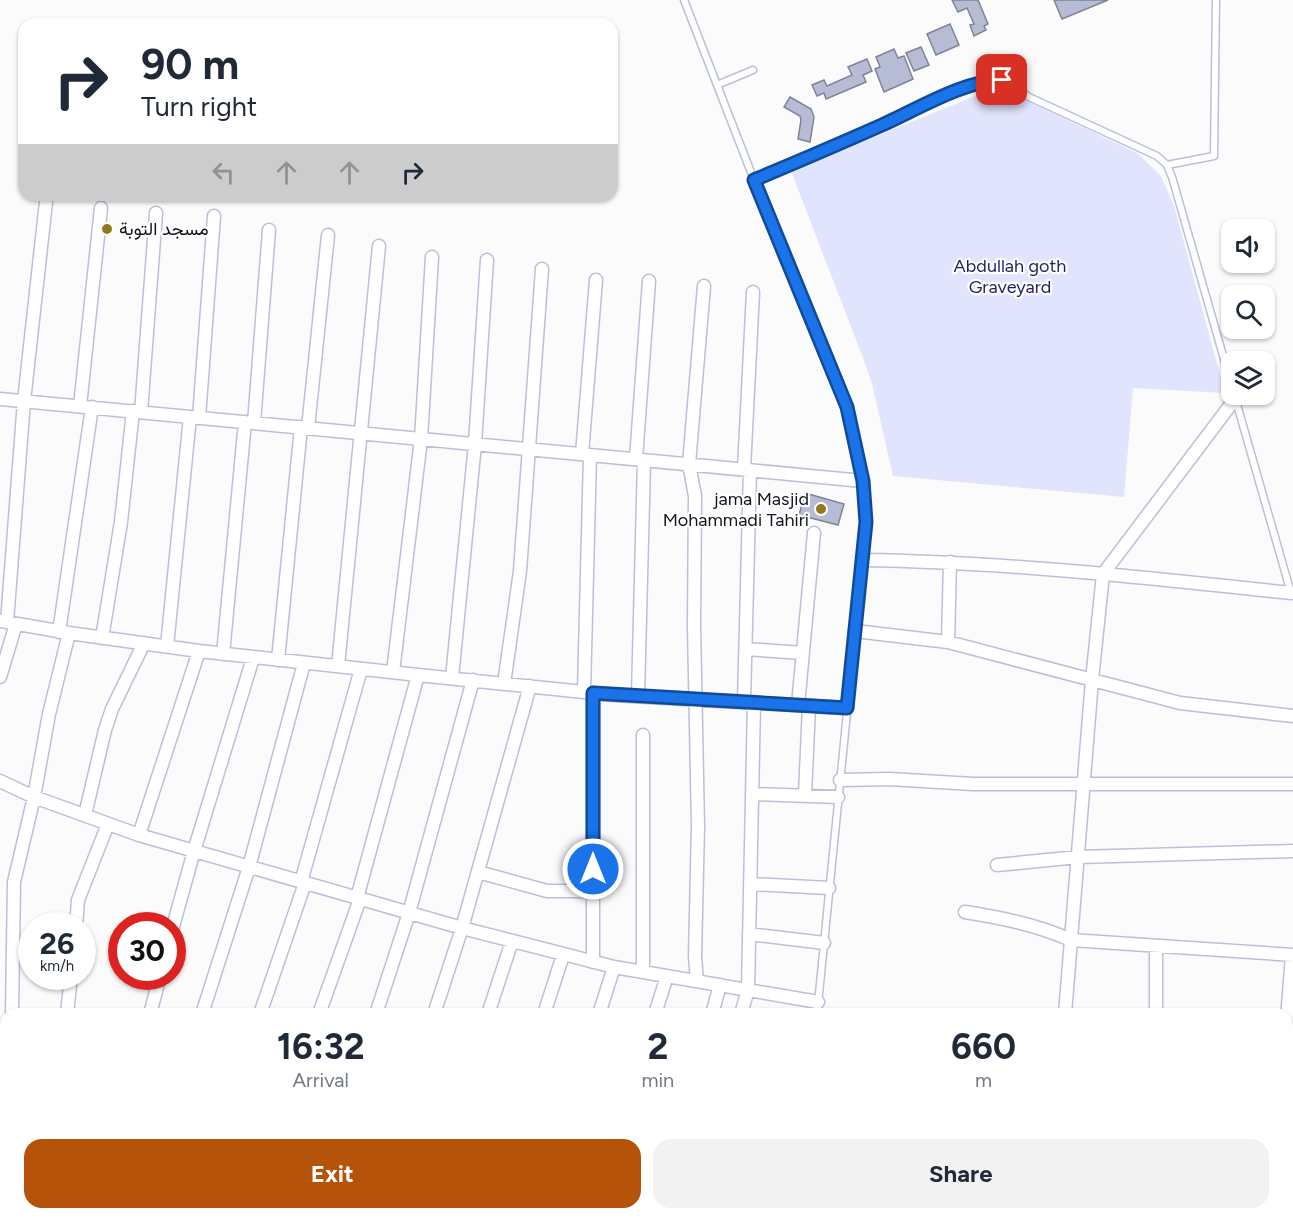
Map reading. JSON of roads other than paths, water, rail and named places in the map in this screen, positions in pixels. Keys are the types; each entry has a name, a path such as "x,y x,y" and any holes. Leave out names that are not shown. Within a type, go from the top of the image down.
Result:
{"street":[{"path":"0,677 8,622 24,401 46,202"},
{"path":"12,1008 14,882 34,796 64,633 86,407 101,208"},
{"path":"102,638 137,412 156,213"},
{"path":"166,646 194,417 214,216"},
{"path":"224,654 269,230"},
{"path":"278,660 328,235"},
{"path":"338,666 379,246"},
{"path":"393,672 421,439 432,257"},
{"path":"452,678 475,444 487,260"},
{"path":"504,684 520,571 542,269"},
{"path":"592,963 593,891 586,454 596,280"},
{"path":"638,696 640,459 649,281"},
{"path":"697,981 695,956 699,827 694,626 695,496 690,464 704,286"},
{"path":"743,1008 748,990 752,794 746,649 747,470 753,292"},
{"path":"0,399 863,481"},
{"path":"1065,1008 1092,680 1103,574 1224,405"},
{"path":"804,795 803,653 814,533"},
{"path":"862,560 950,562 1103,574 1292,594"},
{"path":"948,642 950,562"},
{"path":"8,622 64,633 253,658 504,684 638,696 847,708"},
{"path":"855,631 948,642 1180,704 1293,716"},
{"path":"85,815 105,730 144,643"},
{"path":"746,649 803,653"},
{"path":"139,835 199,651"},
{"path":"177,912 253,658"},
{"path":"204,1008 249,867 304,663"},
{"path":"262,1008 303,883 361,669"},
{"path":"321,1008 359,899 418,675"},
{"path":"377,1008 410,913 473,680"},
{"path":"436,1008 462,928 530,686"},
{"path":"643,735 643,972"},
{"path":"840,780 889,779 973,784 1293,784"},
{"path":"0,781 139,835 462,928 592,963 748,990 817,1008"},
{"path":"752,794 838,797"},
{"path":"77,912 78,900 108,824"},
{"path":"997,865 1078,857 1293,851"},
{"path":"478,872 547,891 593,891"},
{"path":"750,884 829,888"},
{"path":"965,912 1044,928 1071,940 1292,955 1288,1008"},
{"path":"749,934 824,943"},
{"path":"490,1008 512,941"},
{"path":"1156,947 1156,1008"},
{"path":"546,1008 563,955"},
{"path":"601,1008 614,967"},
{"path":"657,1008 667,976"},
{"path":"714,1008 720,985"},
{"path":"68,1008 70,990"},
{"path":"152,1008 156,990"}],"lane":[{"path":"684,0 754,180 847,407 863,481 866,522 817,1008"},
{"path":"1167,165 1214,156 1216,0"},
{"path":"717,85 753,70"},
{"path":"754,180 954,92 994,80 1002,80 1029,97 1157,156 1167,165 1221,351"},
{"path":"1237,405 1292,594"}],"place":[{"name":"مسجد التوبة","path":"107,229"},
{"name":"jama Masjid Mohammadi Tahiri","path":"821,509"}],"park label":[{"name":"Abdullah goth Graveyard","path":"1010,276"}]}
